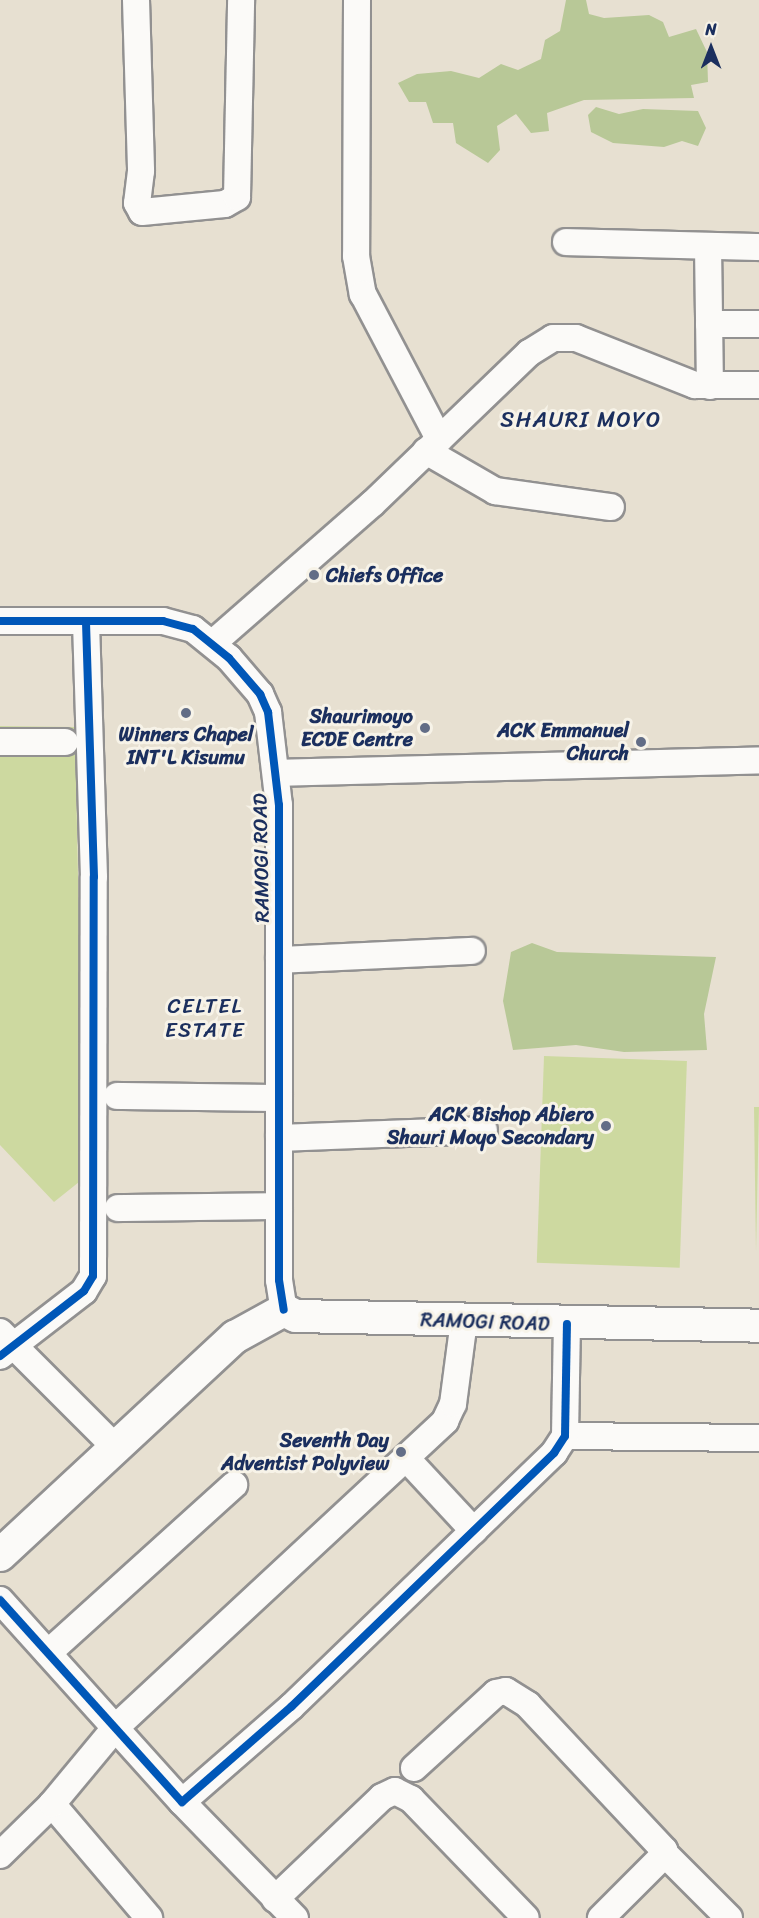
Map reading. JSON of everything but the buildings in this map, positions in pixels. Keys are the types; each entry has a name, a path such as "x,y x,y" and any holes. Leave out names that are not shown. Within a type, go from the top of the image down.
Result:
{"main road":[{"name":"RAMOGI ROAD","path":"284,1310 296,1316 567,1324 759,1326"},
{"path":"0,1555 114,1446 235,1337 284,1310"}],"street":[{"path":"136,0 141,171 136,203 142,212 225,204 237,197 241,0"},
{"path":"357,0 356,256 363,294 433,445 495,491 611,507"},
{"path":"566,242 759,247"},
{"path":"708,246 710,386"},
{"path":"709,324 759,324"},
{"path":"213,644 372,504 529,353 563,335 623,354 695,386 759,385"},
{"name":"RAMOGI ROAD","path":"0,621 163,621 193,629 213,644 264,703 276,773 279,960 279,1280 284,1310"},
{"path":"86,621 94,877 93,1276 84,1291 4,1345 114,1446"},
{"path":"0,742 65,742"},
{"path":"276,773 759,760"},
{"path":"279,960 472,951"},
{"path":"117,1096 279,1098"},
{"path":"279,1138 484,1130"},
{"path":"118,1208 279,1206"},
{"path":"0,1855 52,1804 115,1728 407,1459 450,1412 464,1321"},
{"path":"182,1802 291,1707 554,1453 566,1436 567,1324"},
{"path":"566,1436 759,1438"},
{"path":"407,1459 474,1531"},
{"path":"48,1653 234,1485"},
{"path":"0,1600 182,1802 295,1918"},
{"path":"414,1768 475,1708 496,1693 506,1691 528,1705 664,1853 729,1918"},
{"path":"275,1899 382,1797 395,1791 411,1799 526,1918"},
{"path":"52,1804 149,1918"},
{"path":"601,1918 664,1853"}],"green space":[{"path":"566,0 586,0 589,14 604,18 649,15 663,22 669,37 696,29 707,52 708,82 691,85 694,98 584,100 547,113 549,131 531,133 516,114 497,126 500,150 488,163 456,143 453,123 433,123 426,102 409,102 398,83 417,74 451,71 479,78 501,64 518,70 541,59 545,40 560,31"},
{"path":"596,107 619,114 643,109 698,111 706,128 698,146 682,141 664,147 613,143 591,132 588,115"},
{"path":"0,726 75,727 84,1178 54,1202 0,1145"},
{"path":"532,943 557,952 716,957 704,1014 707,1050 624,1052 576,1045 513,1050 503,1001 511,952"},
{"path":"544,1056 687,1061 680,1268 537,1263"},
{"path":"754,1107 759,1107 756,1252"}],"cycle path":[{"path":"0,621 163,621 193,629 229,658 260,694 268,712 279,805 279,1280 284,1310"},
{"path":"0,1356 84,1291 93,1276 94,877 86,621"},
{"path":"0,1600 182,1802 291,1707 554,1453 565,1436 567,1324"}],"place":[{"name":"Chiefs Office","path":"314,575"},
{"name":"Winners Chapel INT'L Kisumu","path":"186,713"},
{"name":"Shaurimoyo ECDE Centre","path":"425,728"},
{"name":"ACK Emmanuel Church","path":"641,742"},
{"name":"ACK Bishop Abiero Shauri Moyo Secondary","path":"606,1126"},
{"name":"Seventh Day Adventist Polyview","path":"401,1452"}],"district":[{"name":"SHAURI MOYO","path":"581,420"},
{"name":"CELTEL ESTATE","path":"205,1018"}]}
